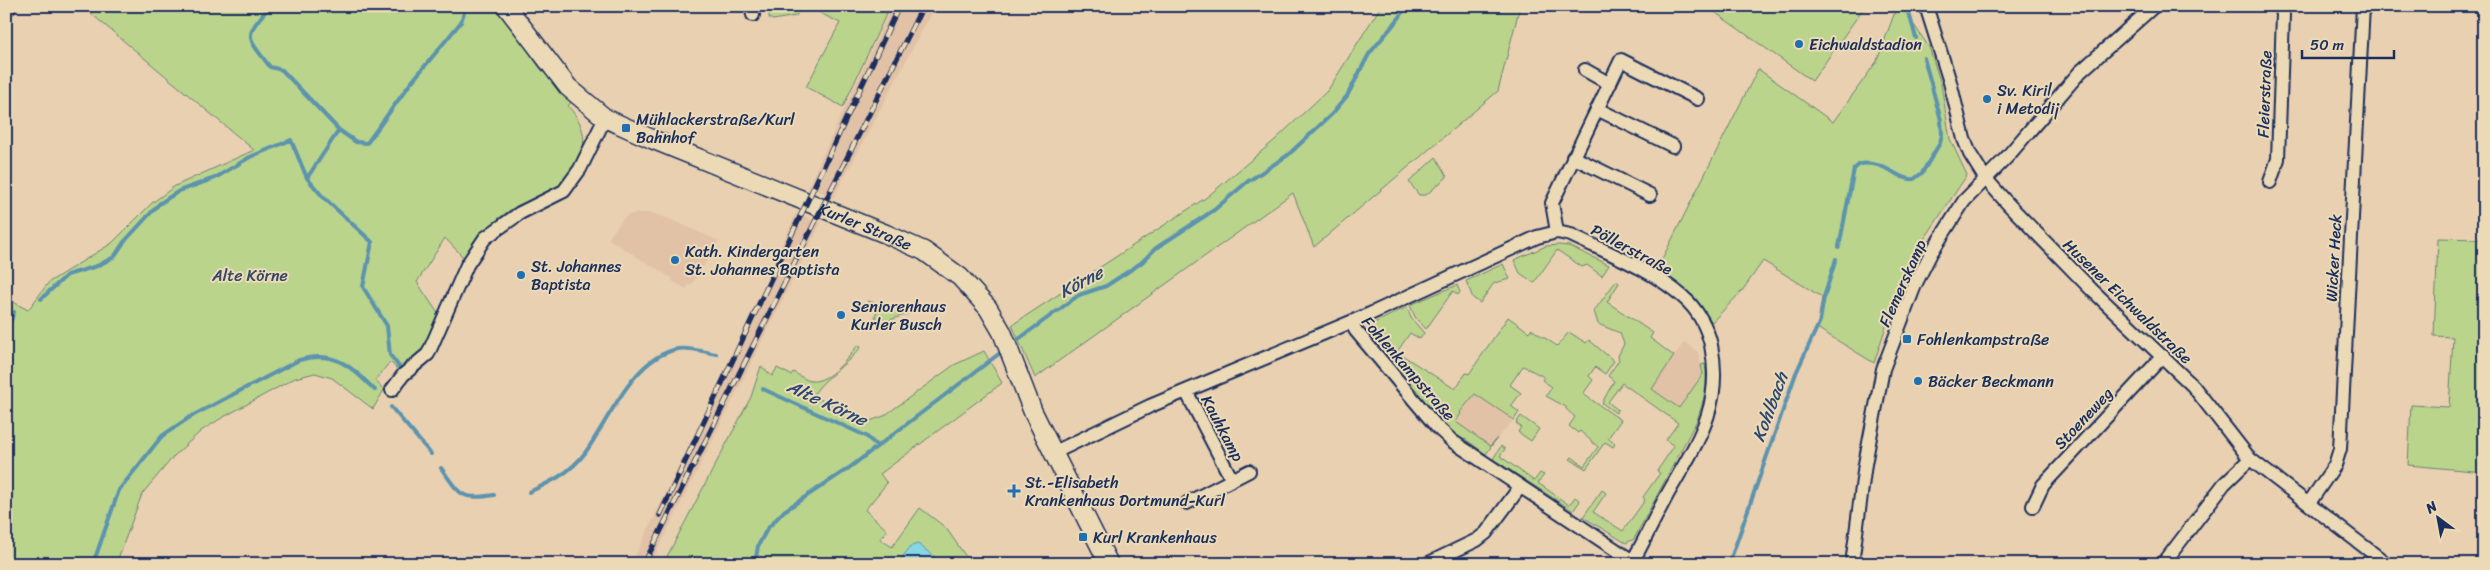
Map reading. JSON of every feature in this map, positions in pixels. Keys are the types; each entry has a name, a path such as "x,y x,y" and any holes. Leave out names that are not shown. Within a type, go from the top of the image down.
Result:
{"main road":[{"name":"Kurler Straße","path":"506,6 568,87 605,118 924,251 970,287 988,308 1002,332 1033,412 1109,564"}],"street":[{"name":"Husener Eichwaldstraße","path":"1926,6 1950,82 1964,140 1970,154 1986,178 2008,204 2084,282 2193,386 2250,459 2387,564"},
{"name":"Flemerskamp","path":"1852,564 1865,464 1883,370 1915,285 1930,253 1964,201 2007,156 2080,72 2154,6"},
{"name":"Fleierstraße","path":"2270,182 2278,159 2283,15 2281,6"},
{"name":"Wicker Heck","path":"2309,503 2335,465 2340,449 2363,6"},
{"path":"1351,322 1537,238 1557,232 1552,203 1621,60 1698,99"},
{"path":"1585,70 1610,84"},
{"path":"1597,109 1674,146"},
{"path":"392,390 403,375 428,354 467,265 485,238 520,213 564,191 580,169 605,118"},
{"path":"1573,158 1650,195"},
{"name":"Pöllerstraße","path":"1557,232 1570,235 1660,279 1684,297 1695,310 1710,340 1715,367 1714,396 1711,411 1634,563"},
{"name":"Fohlenkampstraße","path":"1053,453 1186,391 1351,322 1356,331 1436,426 1452,441 1634,563"},
{"name":"Stoeneweg","path":"2033,506 2044,485 2163,356"},
{"name":"Kauhkamp","path":"1186,391 1232,480"},
{"path":"2163,564 2224,484 2250,459"},
{"name":"Kauhkamp","path":"1186,503 1249,471"},
{"path":"1427,564 1486,533 1520,487"}],"shaded area":[{"path":"892,6 935,6 834,197 808,187"},
{"name":"Kath. Kindergarten St. Johannes Baptista","path":"651,213 667,218 719,241 691,286 689,285 686,289 608,239 622,220 628,215"},
{"path":"796,213 821,223 651,564 631,564 740,342"},
{"path":"1684,342 1698,352 1703,374 1679,408 1651,389"},
{"path":"1475,393 1514,420 1490,446 1455,422 1460,412"}],"green space":[{"path":"82,6 498,6 539,67 571,102 568,106 580,123 583,131 583,148 576,165 561,186 552,192 507,212 486,230 464,258 445,238 417,282 443,321 428,354 403,375 390,362 375,380 384,390 373,409 332,378 315,373 295,378 201,431 174,456 142,494 116,564 6,564 6,298 28,310 49,282 112,243 152,203 175,186 254,150"},
{"path":"769,6 890,6 843,107 806,87 840,23 810,8 808,11 800,8 796,16 773,20 769,18"},
{"path":"1381,6 1520,6 1498,91 1314,247 1293,193 1035,378 1012,325 1207,197 1275,140 1328,90"},
{"name":"Eichwaldstadion","path":"1706,6 1865,6 1812,81"},
{"path":"1897,6 1901,6 1929,47 1941,84 1950,139 1967,175 1919,247 1891,311 1874,363 1817,328 1822,297 1763,261 1742,291 1712,322 1695,297 1657,269 1758,69 1833,122 1877,61"},
{"path":"1436,157 1447,177 1426,195 1419,195 1409,182"},
{"path":"2438,238 2484,239 2484,472 2408,465 2411,405 2449,407 2453,337 2434,336"},
{"path":"1546,246 1569,246 1609,265 1602,276 1587,265 1582,267 1557,250 1534,283 1520,273 1514,260"},
{"path":"1503,264 1510,279 1494,283 1480,303 1473,298 1466,281"},
{"path":"1616,281 1619,283 1607,302 1653,333 1650,338 1674,356 1652,389 1679,408 1703,374 1701,365 1705,364 1706,371 1705,392 1697,420 1634,539 1626,543 1583,517 1602,490 1606,493 1593,512 1623,531 1645,500 1643,497 1660,473 1657,471 1674,446 1666,440 1678,423 1622,383 1608,402 1618,410 1616,413 1602,403 1614,381 1608,376 1619,360 1618,356 1624,344 1620,333 1598,324 1594,311"},
{"path":"1457,285 1460,292 1458,295 1453,291 1426,329 1415,317 1410,305"},
{"path":"867,301 912,312 879,324 875,316 877,311"},
{"path":"1407,307 1411,318 1424,333 1420,339 1410,333 1397,352 1455,389 1466,373 1469,374 1508,317 1529,332 1531,329 1557,346 1569,332 1586,343 1589,340 1614,361 1605,374 1595,367 1589,376 1593,380 1583,394 1621,420 1608,438 1615,444 1613,447 1605,442 1586,469 1570,459 1572,457 1584,466 1598,447 1580,431 1578,433 1569,426 1575,417 1566,407 1546,396 1552,387 1542,380 1544,377 1523,366 1510,385 1521,393 1511,406 1519,412 1514,420 1475,394 1460,412 1456,422 1490,446 1497,438 1486,454 1465,439 1462,442 1430,408 1373,341 1370,329 1372,324"},
{"path":"858,345 861,347 856,353 822,384 813,396 867,422 884,416 954,365 984,351 1002,383 880,474 887,483 865,510 887,530 880,539 892,547 920,508 946,528 971,564 663,564 751,397 761,366 772,376 777,368 791,375 793,372 804,379 818,381 838,368"},
{"path":"1521,416 1539,429 1531,441 1518,432 1521,427 1516,423"},
{"path":"1501,446 1505,449 1500,456 1534,481 1540,473 1544,475 1538,483 1569,505 1575,497 1580,501 1573,511 1493,459"}],"water":[{"path":"918,544 944,564 897,564 911,546"}],"waterway":[{"path":"270,6 252,31 252,42 256,48 270,67 282,70 339,130 356,142 367,143 410,84 461,22 466,6"},
{"name":"Körne","path":"1012,344 1079,295 1106,286 1141,263 1156,248 1214,210 1247,182 1288,155 1332,114 1347,96 1369,54 1400,17 1405,6"},
{"name":"Kohlbach","path":"1907,6 1916,38"},
{"name":"Kohlbach","path":"1839,247 1854,169 1860,164 1877,165 1902,177 1914,179 1922,173 1940,143 1942,135 1941,120 1924,58"},
{"path":"307,178 339,130"},
{"path":"41,299 67,275 97,266 114,257 124,242 159,204 179,191 215,178 250,157 291,140 307,178 323,197 372,242 363,287 387,326 390,355 400,368"},
{"name":"Kohlbach","path":"1729,564 1796,373 1820,321 1824,297 1836,259"},
{"path":"6,334 14,312"},
{"name":"Alte Körne","path":"529,492 560,476 579,460 624,392 648,364 662,354 678,349 692,349 716,354"},
{"name":"Körne","path":"755,564 758,546 767,529 784,511 849,468 1004,350"},
{"name":"Alte Körne","path":"93,564 119,490 162,436 190,417 299,360 312,357 323,357 341,362 358,374 375,390"},
{"name":"Alte Körne","path":"763,389 866,436 877,446"},
{"name":"Alte Körne","path":"391,407 431,454"},
{"name":"Alte Körne","path":"441,468 462,494 474,497 494,495"}],"railway":[{"path":"660,515 899,6"},
{"path":"644,564 923,6"}],"place":[{"name":"Eichwaldstadion","path":"1799,44"},
{"name":"Sv. Kiril i Metodij","path":"1987,99"},
{"name":"Mühlackerstraße/Kurl Bahnhof","path":"626,128"},
{"name":"Kath. Kindergarten St. Johannes Baptista","path":"675,260"},
{"name":"St. Johannes Baptista","path":"521,275"},
{"name":"Seniorenhaus Kurler Busch","path":"841,315"},
{"name":"Fohlenkampstraße","path":"1907,339"},
{"name":"Bäcker Beckmann","path":"1918,381"},
{"name":"St.-Elisabeth Krankenhaus Dortmund-Kurl","path":"1014,491"},
{"name":"Kurl Krankenhaus","path":"1083,537"}]}
